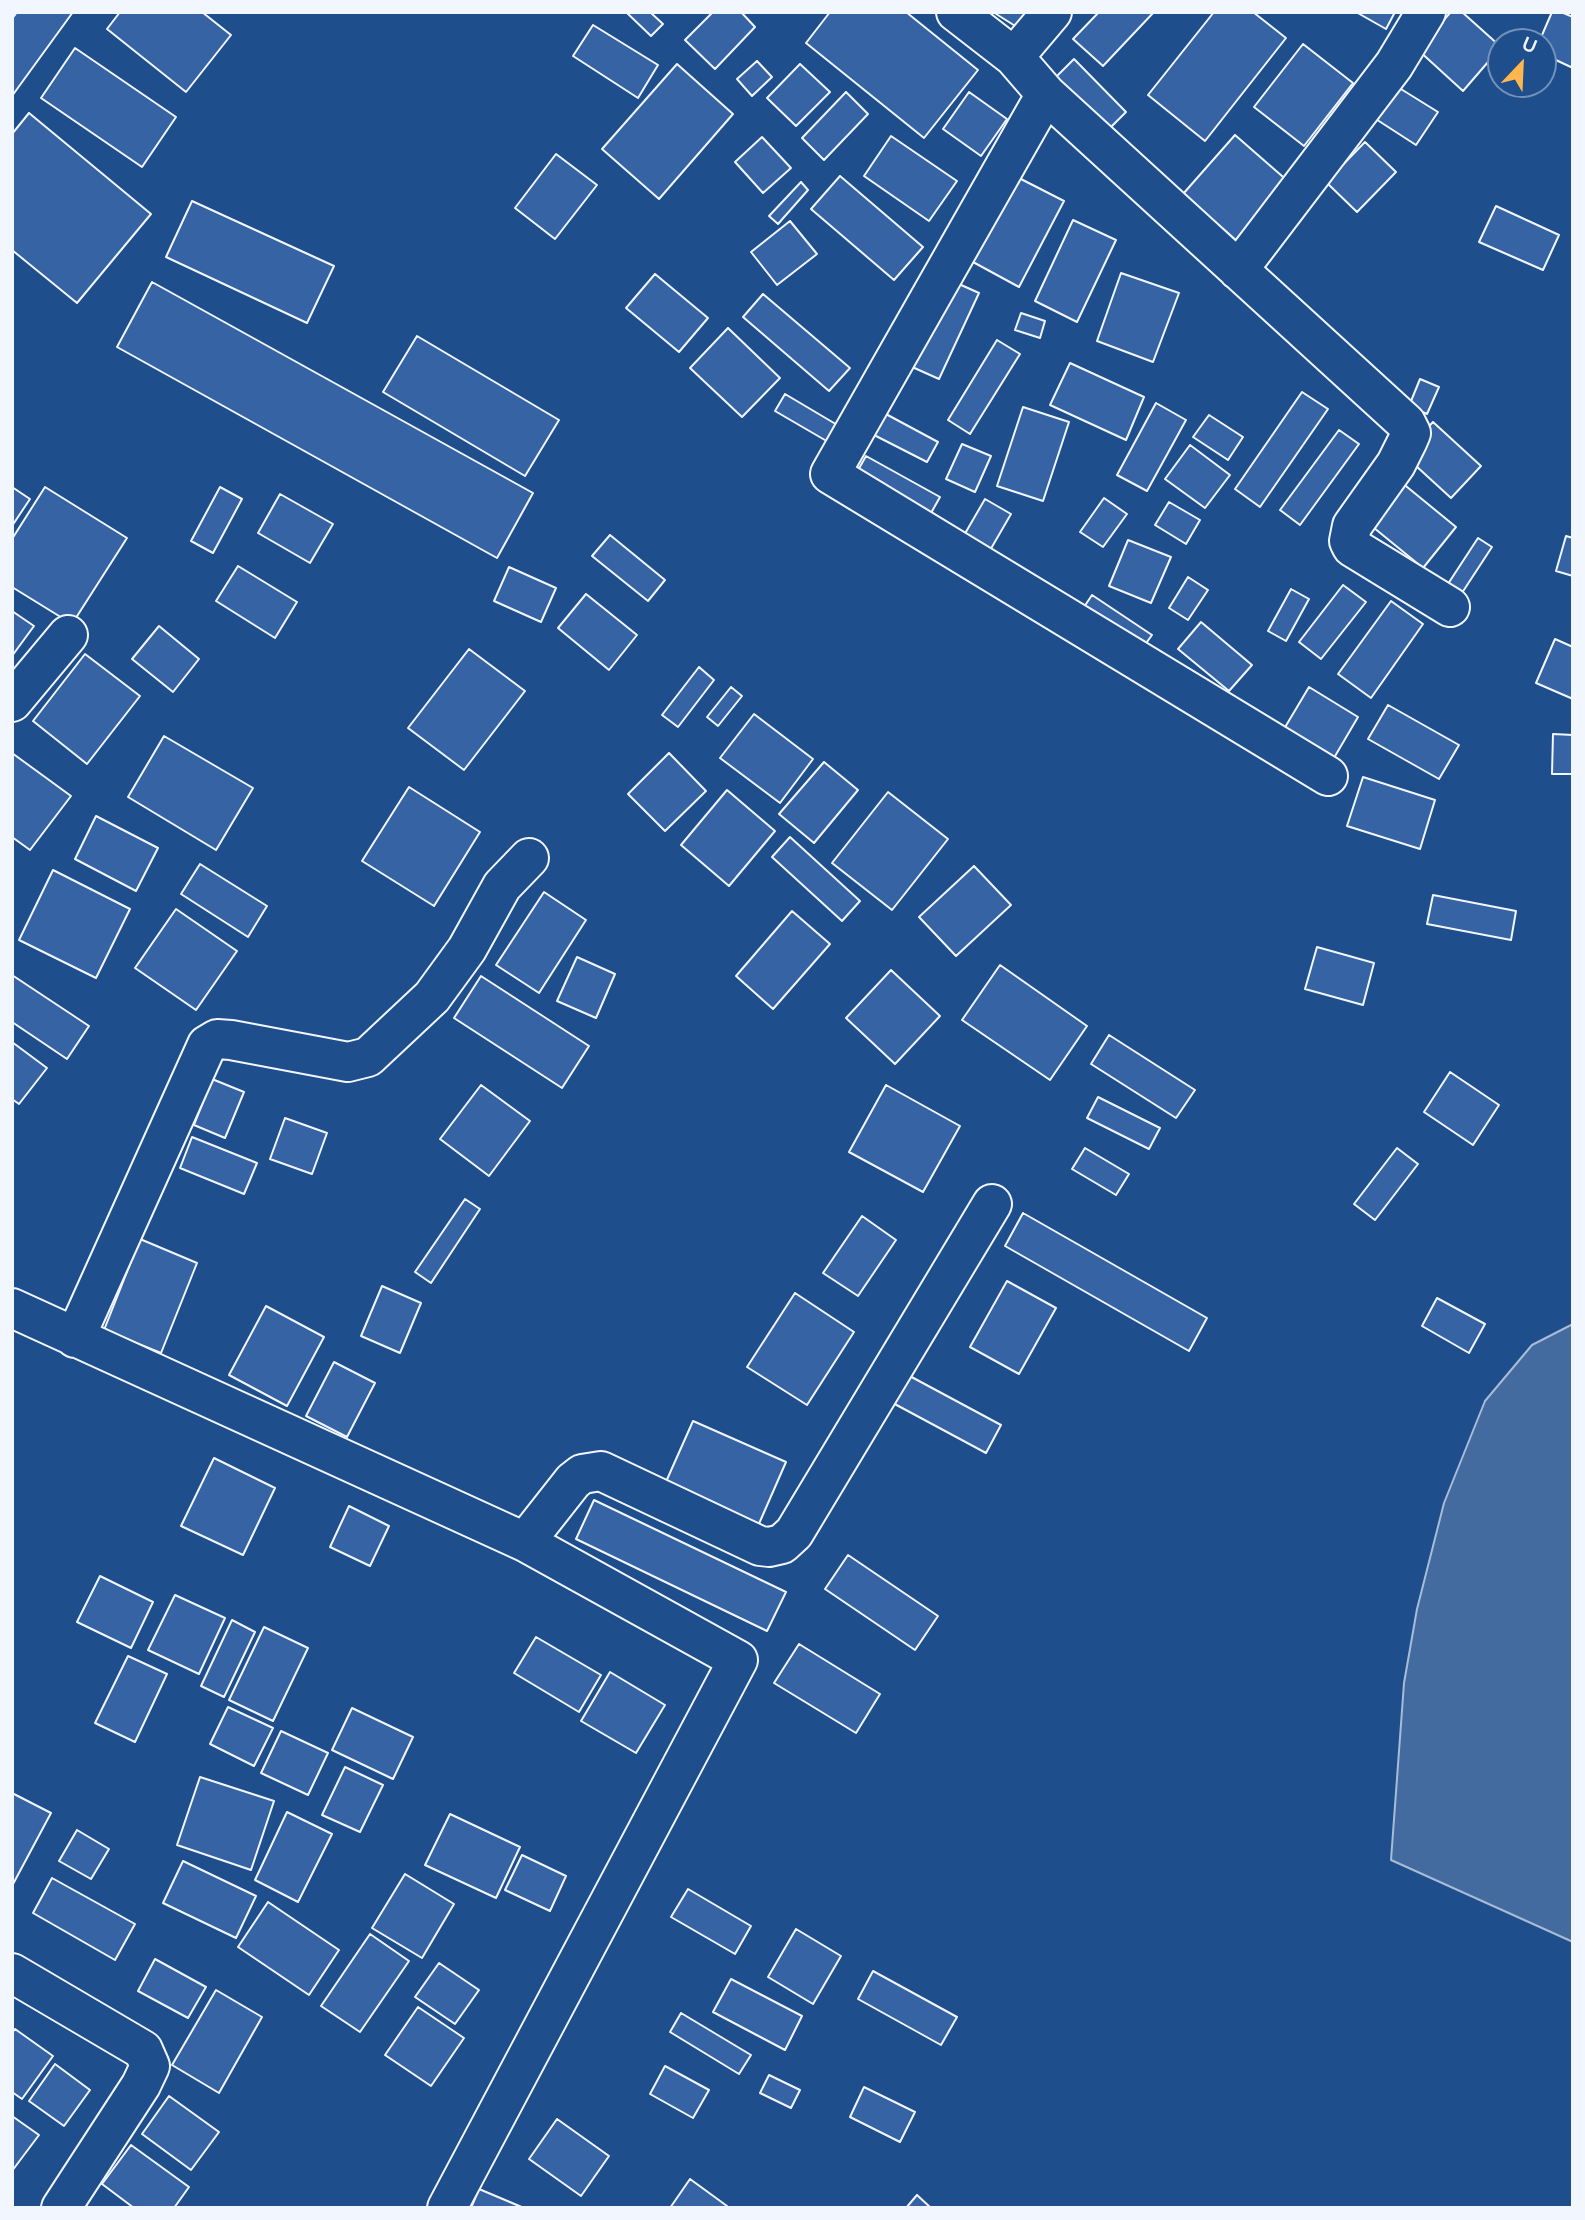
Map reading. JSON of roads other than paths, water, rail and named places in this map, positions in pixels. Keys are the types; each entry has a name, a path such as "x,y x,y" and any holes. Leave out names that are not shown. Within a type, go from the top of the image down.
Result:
{"street":[{"path":"956,12 1014,58 1046,94 1406,423 1411,433 1404,450 1352,526 1349,541 1352,547 1450,607"},
{"path":"1014,58 1052,12"},
{"path":"1238,270 1394,65 1426,12"},
{"path":"1046,94 830,474 1328,776"},
{"path":"12,702 68,635"},
{"path":"75,1338 207,1045 217,1039 231,1040 348,1062 368,1058 432,996 467,949 502,886 529,858"},
{"path":"525,1542 573,1481 582,1474 601,1471 760,1546 782,1544 794,1533 992,1204"},
{"path":"12,1308 525,1542 738,1660 447,2208"},
{"path":"12,1973 143,2050 150,2066 142,2085 61,2208"}],"water":[{"path":"1573,1324 1573,1942 1391,1860 1404,1683 1417,1609 1444,1503 1485,1401 1532,1345"}]}
